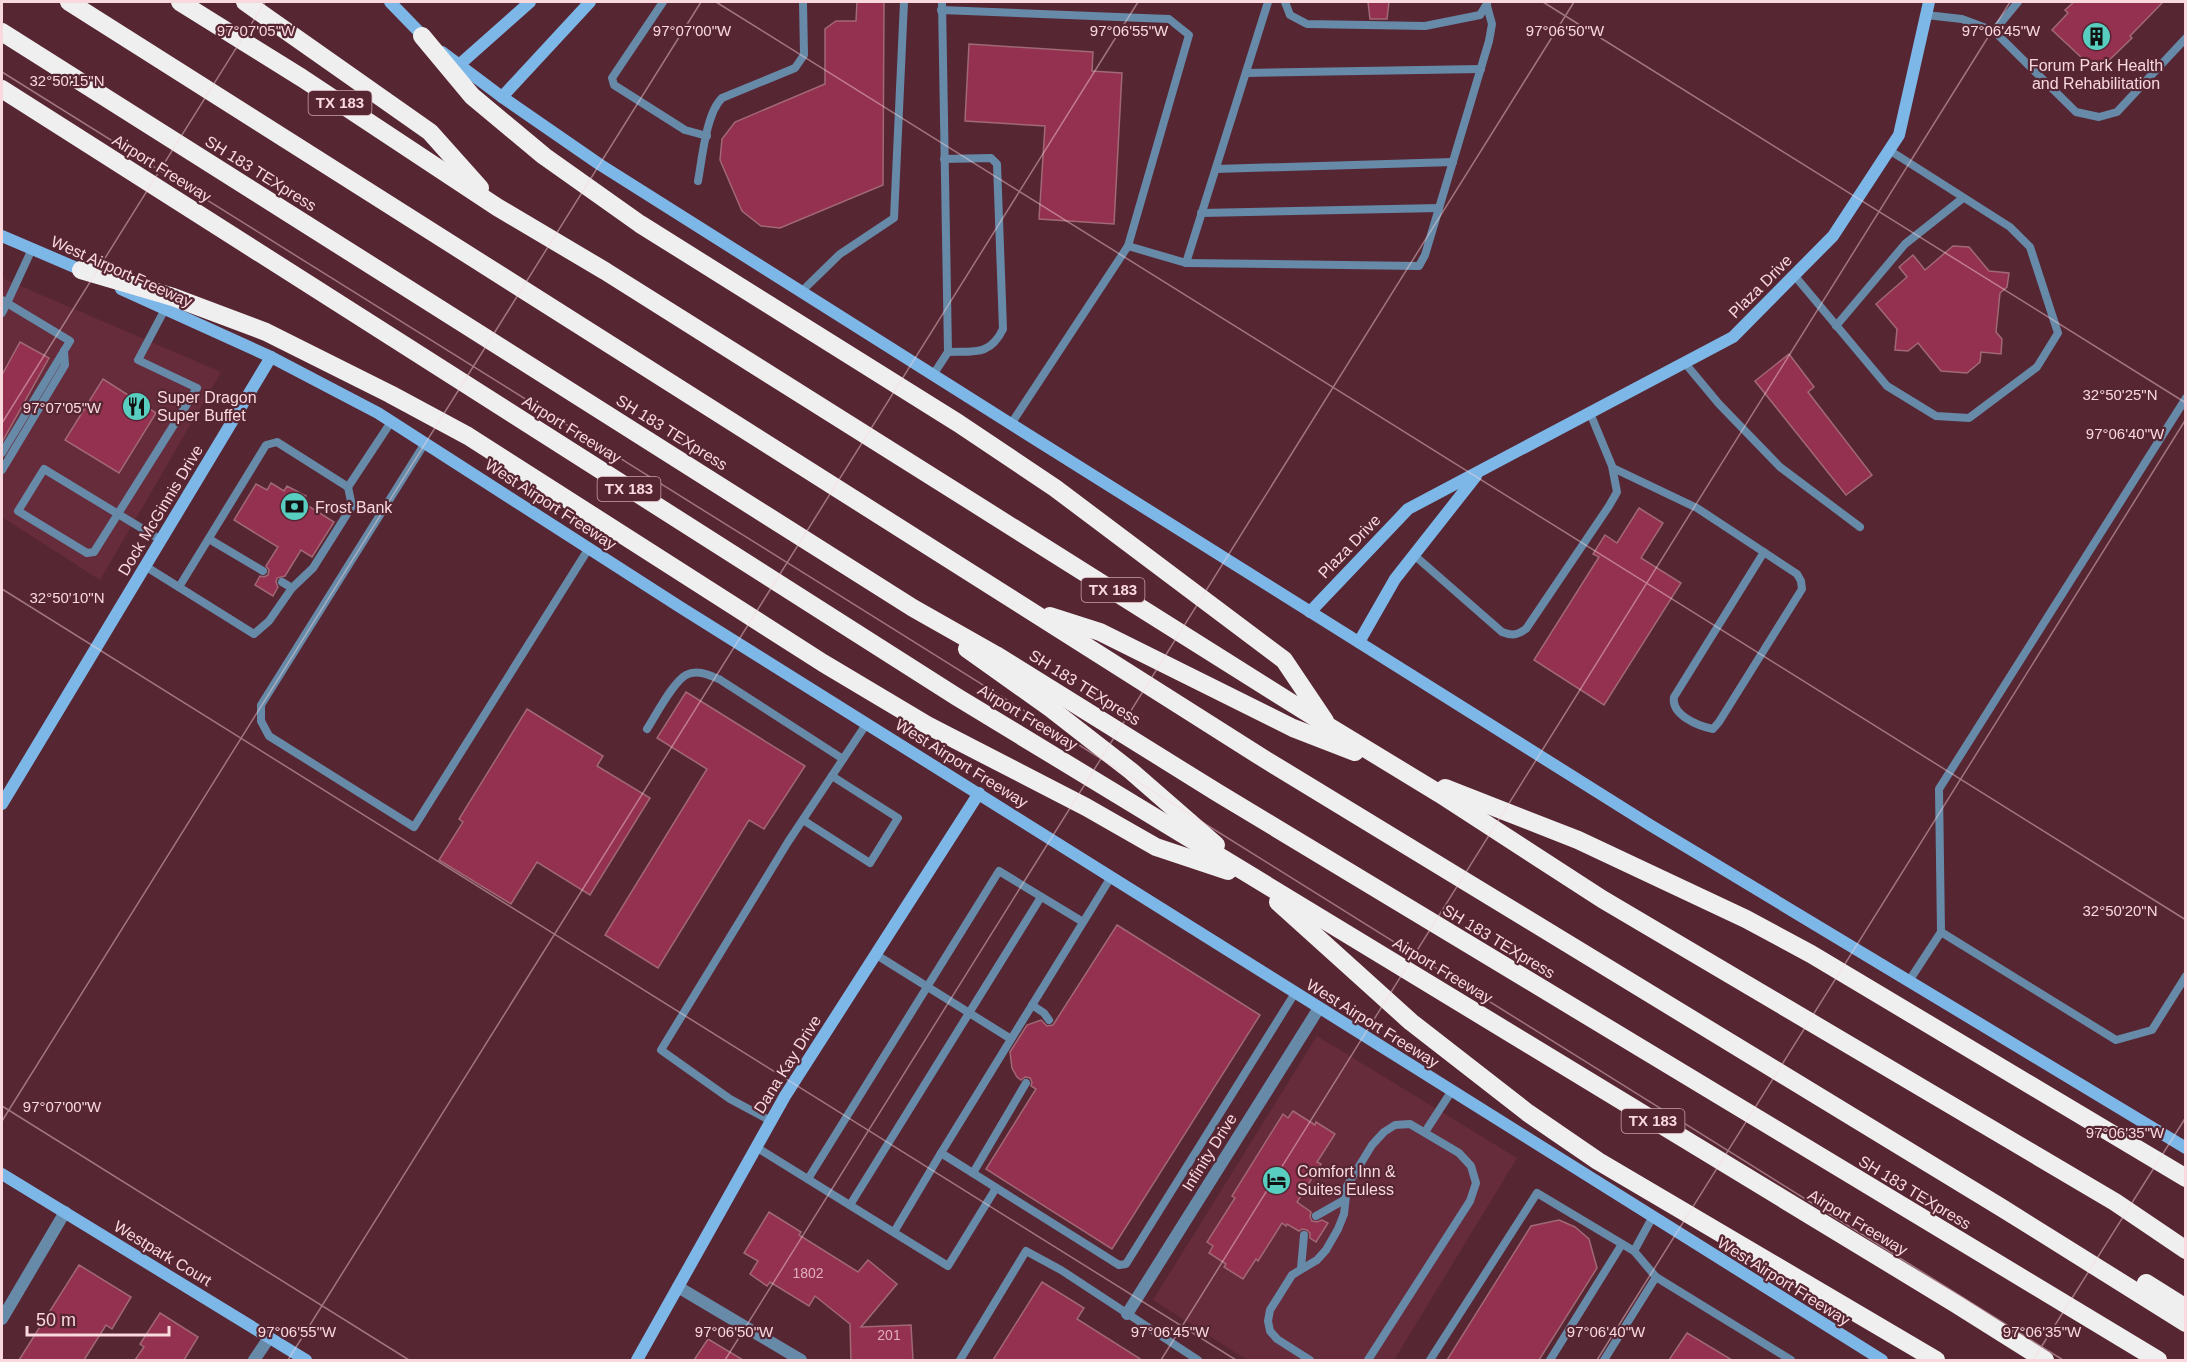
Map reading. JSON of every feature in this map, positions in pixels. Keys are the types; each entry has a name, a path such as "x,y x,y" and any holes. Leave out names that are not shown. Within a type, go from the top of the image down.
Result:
{"highway":[{"name":"SH 183 TEXpress","path":"69,2 1088,649 2186,1323"},
{"name":"TX 183","path":"180,2 302,78 497,207 605,271 1440,794 1602,899 2115,1202 2186,1250"},
{"path":"245,2 430,132 497,207"},
{"name":"SH 183 TEXpress","path":"2,32 992,660 1218,793 2158,1360"},
{"path":"422,36 472,96 544,156 640,224 997,449 1054,488 1284,660 1330,727"},
{"name":"Airport Freeway","path":"2,89 957,698 2045,1360"},
{"path":"81,270 173,297 266,332 390,393 468,436 824,663 927,725 1086,807 1156,847 1260,882"},
{"path":"1026,608 1100,632 1293,728 1578,840 1746,919 1811,954 2186,1178"},
{"path":"992,660 1131,771 1359,976 1468,1068 1528,1113 1598,1161 1936,1360"},
{"path":"2115,1202 2186,1241"},
{"path":"2002,1208 2060,1230 2186,1308"}],"main road":[{"path":"390,2 422,36 459,65 599,164 1650,825 2186,1148"},
{"path":"459,65 530,2"},
{"path":"502,97 590,2"},
{"name":"Plaza Drive","path":"1310,612 1408,508 1732,337 1833,236 1899,135 1929,2"},
{"name":"West Airport Freeway","path":"2,236 271,357 391,422 1451,1092 1881,1360"},
{"name":"Dock McGinnis Drive","path":"2,804 271,357"},
{"name":"Plaza Drive","path":"1359,642 1395,579 1478,472"},
{"name":"Dana Kay Drive","path":"637,1360 785,1096 979,793"},
{"name":"Westpark Court","path":"2,1174 306,1360"}],"street":[{"name":"Infinity Drive","path":"1127,1314 1319,1008"},
{"path":"2,1319 64,1212"},
{"path":"678,1287 801,1360"},
{"path":"254,1360 269,1338"}],"lane":[{"path":"663,2 612,78 612,82 614,86 685,129 707,136"},
{"path":"698,181 715,107 722,98 795,68 802,60 804,55 803,2"},
{"path":"801,292 840,254 894,218 904,2"},
{"path":"1186,262 1269,2"},
{"path":"1285,2 1290,15 1306,24 1425,26 1480,15 1487,4"},
{"path":"1994,31 2018,2"},
{"path":"1128,246 1186,262 1419,266 1425,255 1481,69 1492,24 1487,4"},
{"path":"933,375 948,352 942,6 1169,19 1189,35 1128,246 1011,424"},
{"path":"1926,15 1962,19 1994,31 2076,112 2099,117 2116,112 2186,38"},
{"path":"1246,73 1481,69"},
{"path":"1794,275 1887,386 1936,416 1969,418 2037,367 2058,333 2030,248 2010,227 1889,150"},
{"path":"944,159 992,158 997,164 1002,329 997,341 989,348 981,351 948,352"},
{"path":"1216,169 1453,162"},
{"path":"1836,326 1905,244 1963,198"},
{"path":"1201,213 1439,208"},
{"path":"2,313 4,301 32,249"},
{"path":"2,453 70,341 4,301"},
{"path":"161,540 118,514 44,469 18,511 87,552 94,552 118,514 197,388 138,360 165,309"},
{"path":"2,470 65,365 64,350"},
{"path":"1684,362 1719,404 1780,466 1860,527"},
{"path":"1910,981 1941,932 1939,789 2186,398"},
{"path":"1414,555 1502,632 1510,635 1517,634 1526,628 1610,506 1617,492 1613,468 1590,413"},
{"path":"145,566 254,634 269,621 292,588 314,568 352,506 348,487 391,422"},
{"path":"179,587 266,445 277,442 348,487"},
{"path":"425,443 261,705 261,722 269,736 414,827 589,548"},
{"path":"1613,468 1697,508 1764,552 1797,574 1801,581 1802,589 1719,722 1713,729 1702,727 1676,711 1673,704 1674,697 1764,552"},
{"path":"209,539 263,571"},
{"path":"282,582 292,588"},
{"path":"647,729 676,684 686,675 698,672 719,679 843,759"},
{"path":"771,1121 730,1099 661,1050 803,819 867,723"},
{"path":"803,819 870,863 898,818 832,776"},
{"path":"808,1179 999,871 1083,922"},
{"path":"894,1232 1111,877"},
{"path":"850,1205 1041,897"},
{"path":"1941,932 2116,1040 2152,1029 2186,976"},
{"path":"875,954 1011,1039"},
{"path":"941,1153 1119,1265 1126,1264 1295,993"},
{"path":"1032,1005 1044,1013 1049,1020"},
{"path":"973,1173 1026,1083"},
{"path":"1425,1132 1451,1092"},
{"path":"1310,1360 1277,1339 1270,1331 1268,1321 1270,1310 1292,1275 1317,1260 1326,1250 1344,1214 1347,1186 1372,1145 1384,1132 1395,1125 1410,1124 1460,1153 1471,1166 1476,1183 1470,1201 1368,1360"},
{"path":"756,1147 948,1266 996,1188"},
{"path":"1430,1360 1538,1193 1634,1251 1656,1277 1791,1360"},
{"path":"1316,1216 1344,1200"},
{"path":"1634,1251 1652,1218"},
{"path":"1301,1268 1304,1235"},
{"path":"1550,1360 1622,1244"},
{"path":"960,1360 1026,1251 1061,1270 1198,1360"},
{"path":"1604,1360 1656,1277"}],"shaded area":[{"path":"2,278 221,372 100,580 2,517"},
{"path":"1317,1036 1517,1158 1394,1360 1247,1360 1153,1300"}],"building":[{"path":"857,2 884,2 883,185 780,228 761,226 742,211 720,160 722,139 735,122 825,84 825,29 836,21 856,21"},
{"path":"1368,2 1389,2 1387,19 1370,19"},
{"name":"Forum Park Health and Rehabilitation","path":"2074,2 2163,2 2130,36 2132,38 2097,72 2052,30 2068,13 2065,10"},
{"path":"969,44 1093,52 1092,71 1122,73 1114,224 1039,219 1045,126 965,121"},
{"path":"1953,246 1969,247 1989,271 2009,273 2007,287 2000,293 1996,332 2002,339 2001,354 1981,352 1980,362 1967,373 1941,371 1918,343 1908,351 1895,350 1897,329 1876,304 1907,277 1899,267 1913,255 1925,270"},
{"path":"20,342 49,358 2,442 2,375"},
{"path":"1789,354 1814,387 1808,392 1872,475 1846,495 1755,381"},
{"path":"103,379 156,413 119,473 65,440"},
{"path":"271,483 284,491 287,486 306,496 302,502 334,522 312,557 301,550 285,576 277,578 278,587 273,596 255,585 260,576 268,575 269,570 266,566 278,547 234,520 256,484 267,490"},
{"path":"1639,508 1663,523 1641,558 1681,583 1604,705 1534,660 1599,557 1593,554 1605,535 1617,543"},
{"path":"686,692 805,766 764,829 749,820 658,968 605,935 707,769 657,738"},
{"path":"527,709 603,756 597,766 650,798 590,895 537,862 511,904 439,860 463,822 459,819"},
{"path":"1117,925 1260,1015 1112,1249 986,1169 1036,1089 1031,1086 1030,1078 1025,1077 1021,1080 1017,1077 1012,1068 1010,1052 1027,1025 1041,1020 1047,1026 1053,1025"},
{"name":"Comfort Inn & Suites Euless","path":"1293,1111 1335,1134 1317,1162 1321,1164 1297,1202 1311,1212 1312,1221 1322,1220 1328,1223 1316,1242 1310,1238 1307,1230 1299,1231 1282,1223 1258,1261 1256,1259 1243,1279 1224,1267 1226,1264 1209,1253 1213,1246 1207,1242 1235,1198 1232,1196 1283,1114 1288,1118"},
{"path":"769,1212 801,1232 799,1235 858,1272 868,1260 897,1284 861,1327 911,1325 913,1360 851,1360 850,1324 815,1296 809,1306 770,1282 767,1286 750,1274 758,1261 744,1253"},
{"path":"1559,1220 1575,1227 1589,1239 1597,1268 1539,1360 1447,1360 1531,1226"},
{"path":"79,1265 131,1297 112,1329 106,1325 84,1360 19,1360"},
{"path":"1042,1282 1084,1308 1077,1319 1142,1360 993,1360"},
{"path":"160,1313 198,1337 184,1360 135,1360 144,1347 140,1344"},
{"path":"1687,1333 1732,1360 1669,1360"},
{"path":"708,1339 743,1360 694,1360"}],"place":[{"name":"Forum Park Health and Rehabilitation","path":"2096,37"},
{"name":"Super Dragon Super Buffet","path":"136,406"},
{"name":"Frost Bank","path":"294,507"},
{"name":"Comfort Inn & Suites Euless","path":"1276,1180"}]}
